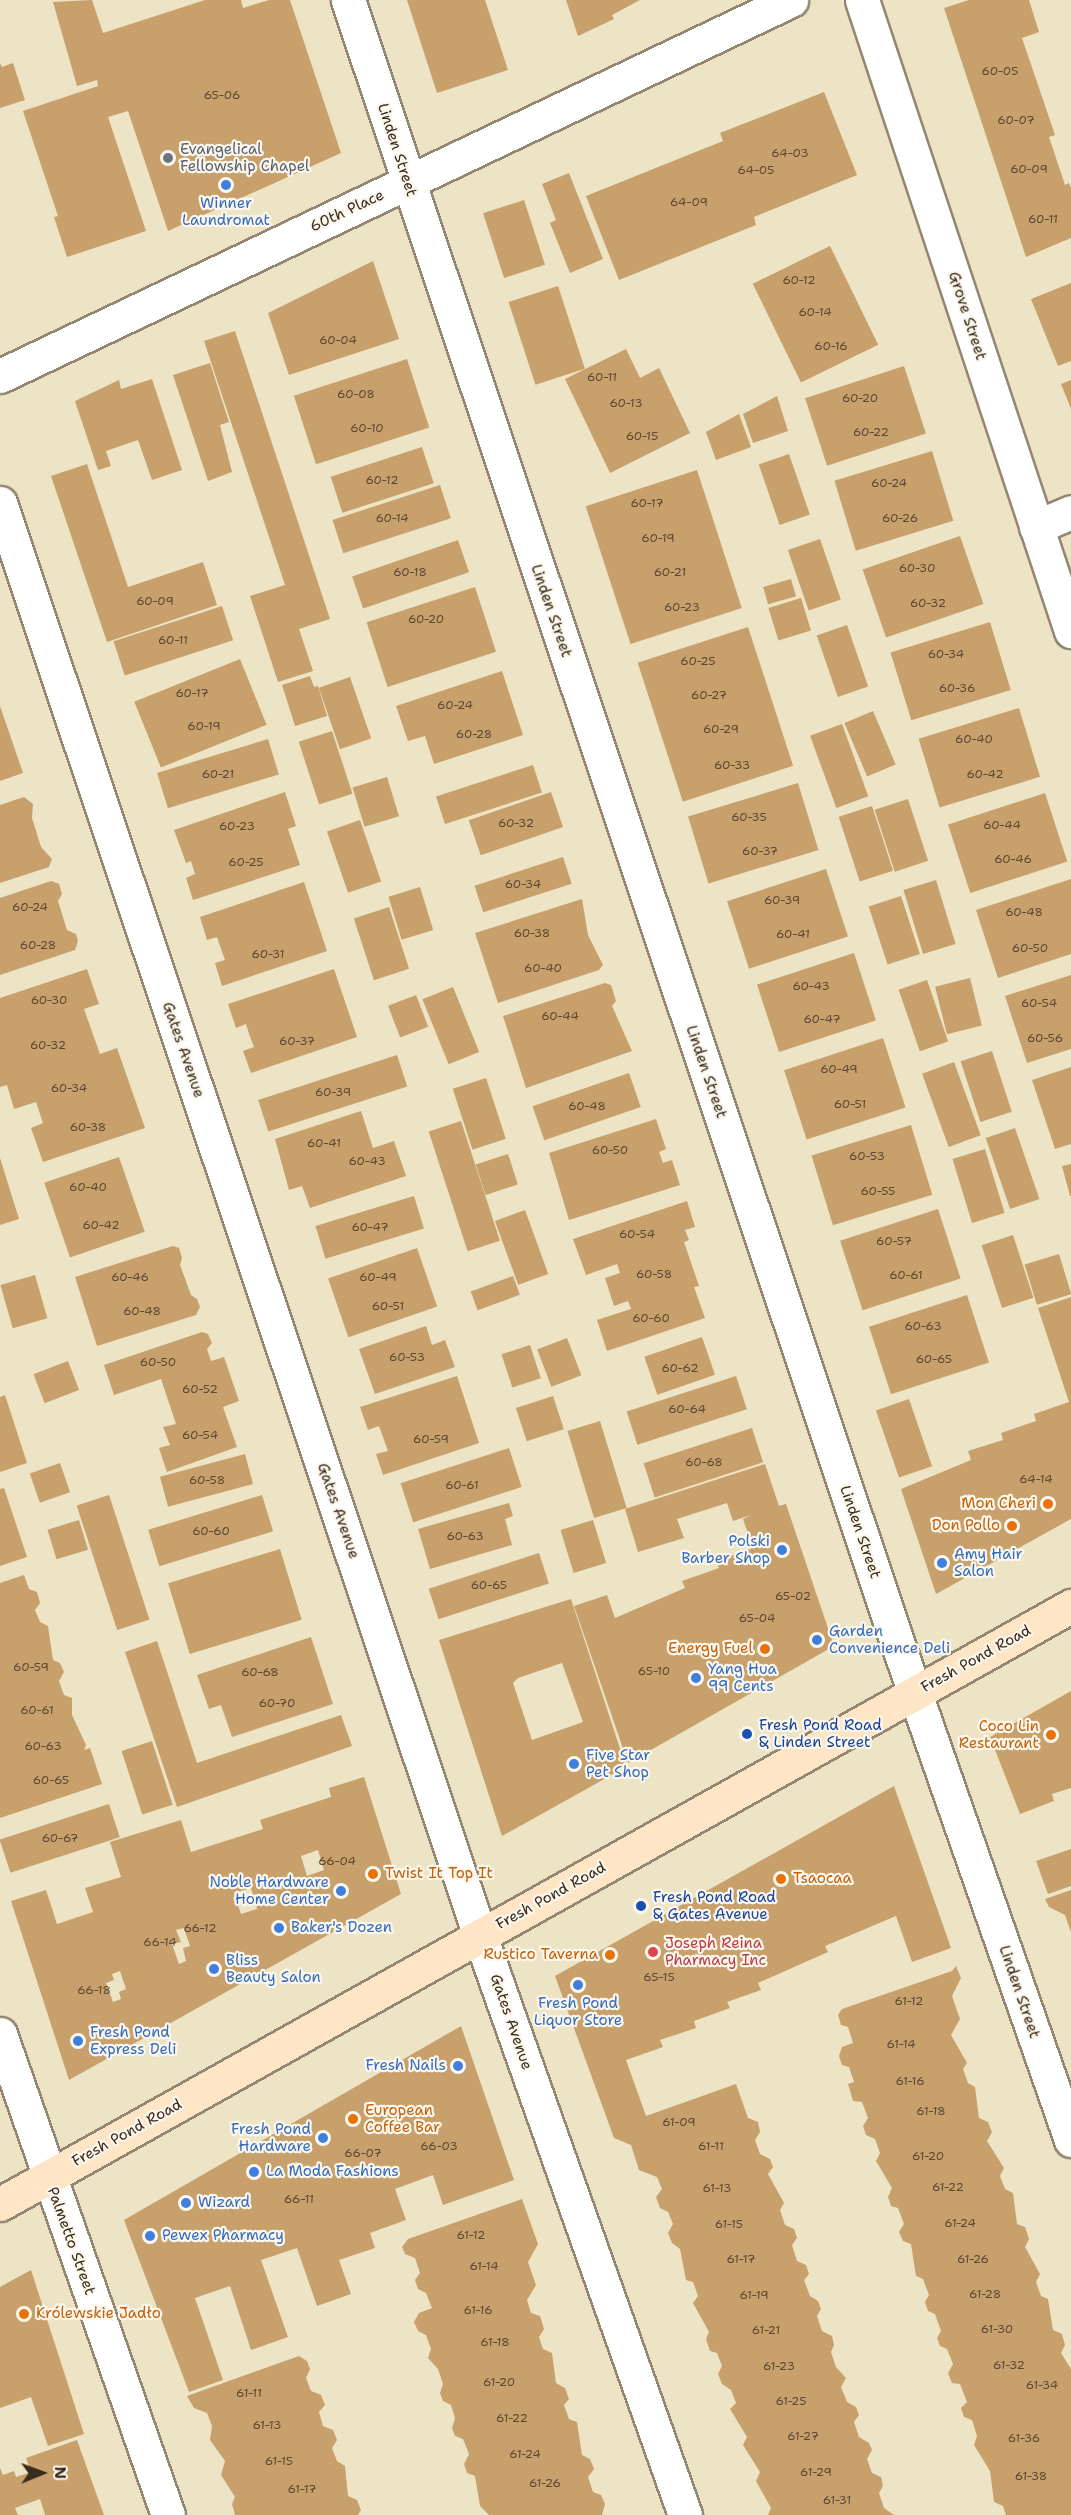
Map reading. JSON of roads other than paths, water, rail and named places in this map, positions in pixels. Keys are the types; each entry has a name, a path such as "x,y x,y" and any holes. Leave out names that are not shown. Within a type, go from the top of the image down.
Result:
{"main road":[{"name":"Fresh Pond Road","path":"0,2204 1071,1606"}],"street":[{"name":"Linden Street","path":"348,0 914,1694 1071,2140"},
{"name":"60th Place","path":"0,376 791,0"},
{"name":"Grove Street","path":"862,0 1071,631"},
{"name":"Gates Avenue","path":"0,503 480,1936 685,2515"},
{"path":"1036,526 1071,512"},
{"name":"Palmetto Street","path":"0,2034 48,2177 168,2515"}],"place":[{"name":"Evangelical Fellowship Chapel","path":"168,158"},
{"name":"Winner Laundromat","path":"226,185"},
{"name":"Mon Cheri","path":"1048,1504"},
{"name":"Don Pollo","path":"1012,1526"},
{"name":"Polski Barber Shop","path":"782,1550"},
{"name":"Amy Hair Salon","path":"942,1563"},
{"name":"Garden Convenience Deli","path":"817,1640"},
{"name":"Energy Fuel","path":"765,1649"},
{"name":"Yang Hua 99 Cents","path":"696,1678"},
{"name":"Fresh Pond Road & Linden Street","path":"747,1734"},
{"name":"Coco Lin Restaurant","path":"1051,1735"},
{"name":"Five Star Pet Shop","path":"574,1764"},
{"name":"Twist It Top It","path":"373,1874"},
{"name":"Tsaocaa","path":"781,1879"},
{"name":"Noble Hardware Home Center","path":"341,1891"},
{"name":"Fresh Pond Road & Gates Avenue","path":"641,1906"},
{"name":"Baker's Dozen","path":"279,1928"},
{"name":"Joseph Reina Pharmacy Inc","path":"653,1952"},
{"name":"Rustico Taverna","path":"610,1955"},
{"name":"Bliss Beauty Salon","path":"214,1969"},
{"name":"Fresh Pond Liquor Store","path":"578,1985"},
{"name":"Fresh Pond Express Deli","path":"78,2041"},
{"name":"Fresh Nails","path":"458,2066"},
{"name":"European Coffee Bar","path":"353,2119"},
{"name":"Fresh Pond Hardware","path":"323,2138"},
{"name":"La Moda Fashions","path":"254,2172"},
{"name":"Wizard","path":"186,2203"},
{"name":"Pewex Pharmacy","path":"150,2236"},
{"name":"Królewskie Jadło","path":"24,2314"}]}
